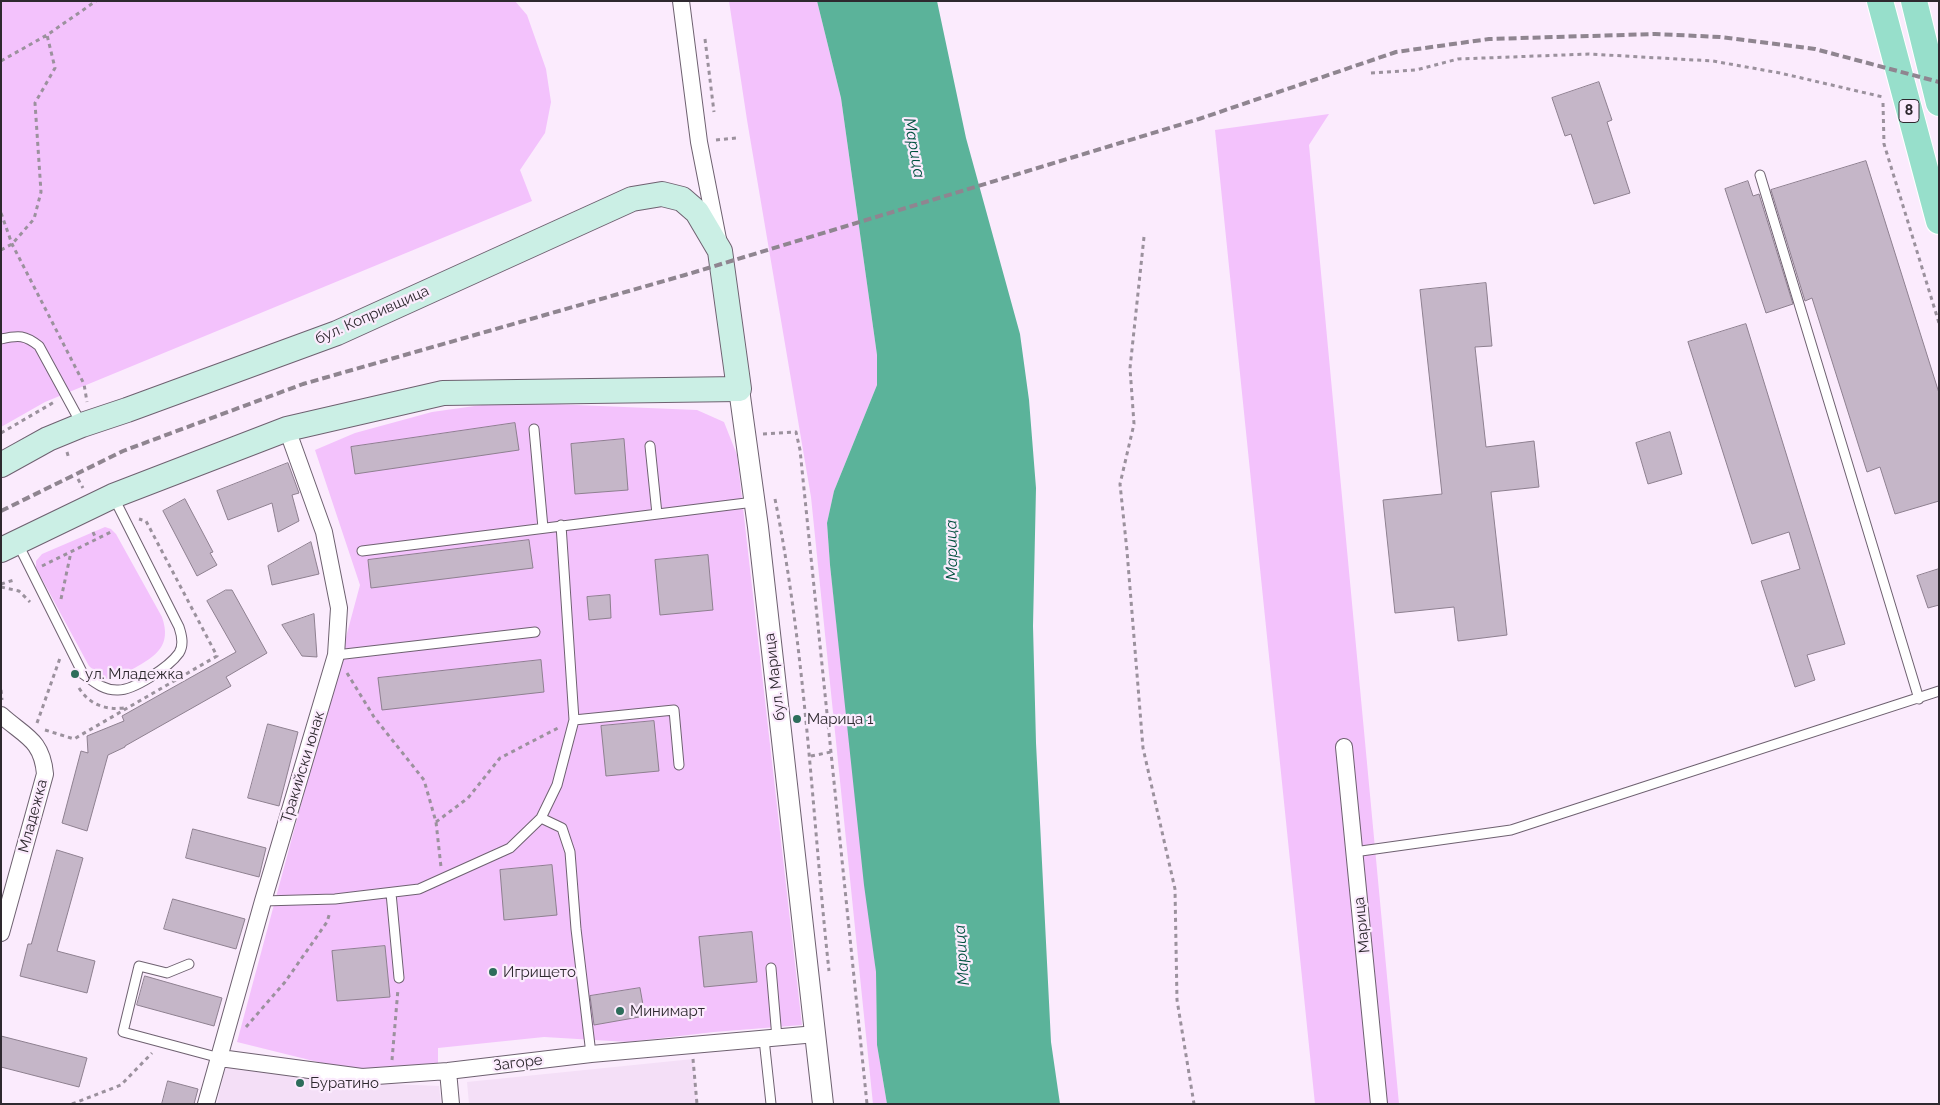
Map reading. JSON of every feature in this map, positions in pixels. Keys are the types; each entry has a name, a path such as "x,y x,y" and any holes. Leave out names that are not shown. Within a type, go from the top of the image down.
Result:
{"main road":[{"name":"8","path":"1880,1 1939,221"},
{"name":"8","path":"1914,1 1939,103"},
{"name":"бул. Копривщица","path":"1,465 48,439 82,425 337,332 632,199 662,194 682,199 697,212 720,251"},
{"name":"бул. Марица","path":"720,251 739,389"},
{"path":"9,546 112,496 287,429 443,393 739,389"}],"street":[{"path":"682,1 699,142 720,251"},
{"name":"бул. Марица","path":"739,389 754,502 823,1104"},
{"name":"Тракийски юнак","path":"206,1104 263,901 336,655 339,608 324,532 287,429"},
{"name":"Младежка","path":"1,933 45,774 41,752 34,734 2,709"},
{"name":"Марица","path":"1344,747 1379,1104"},
{"name":"Загоре","path":"220,1058 362,1077 448,1072 591,1054 816,1034"},
{"path":"448,1072 451,1104"}],"lane":[{"path":"1760,175 1919,699"},
{"path":"1,339 12,336 28,337 39,346 82,425"},
{"path":"534,430 543,528"},
{"path":"650,446 657,514"},
{"path":"9,546 83,674 100,687 116,690 128,689 167,664 179,653 183,638 112,496"},
{"path":"362,551 754,502"},
{"path":"263,901 335,899 419,889 510,848 541,818 557,785 574,720 561,525"},
{"path":"336,655 535,632"},
{"path":"1354,852 1511,830 1939,691"},
{"path":"574,720 674,710 679,765"},
{"path":"541,818 562,828 570,852 576,929 591,1054"},
{"path":"391,892 399,978"},
{"path":"189,964 167,973 139,966 123,1032 220,1058"},
{"path":"771,968 771,1104"}],"path":[{"path":"1,61 47,35 96,1"},
{"path":"1,250 12,244 34,219 41,192 35,103 55,68 47,35"},
{"path":"1371,73 1416,70 1458,59 1590,54 1713,61 1780,73 1883,97"},
{"path":"1883,88 1884,144 1939,322"},
{"path":"716,140 736,138"},
{"path":"1,213 12,244 84,384 88,400"},
{"path":"1144,237 1130,368 1134,424 1120,484 1143,748 1175,889 1177,1000 1194,1104"},
{"path":"1,433 66,395"},
{"path":"745,436 796,432 800,450 867,1104"},
{"path":"78,479 86,492"},
{"path":"56,650 60,658 34,734 74,739 217,656 146,521 139,519"},
{"path":"36,568 113,531"},
{"path":"93,532 96,539"},
{"path":"60,603 71,551"},
{"path":"1,586 14,580"},
{"path":"1,586 19,591 28,598 33,607"},
{"path":"336,655 374,717 424,780 436,822 442,879"},
{"path":"1,690 2,709"},
{"path":"436,822 468,798 500,758 574,720"},
{"path":"810,756 831,752"},
{"path":"243,1030 285,982 301,960 327,922 335,899"},
{"path":"390,1075 399,978"},
{"path":"72,1104 122,1085 162,1043"},
{"path":"692,1046 697,1104"}],"shaded area":[{"path":"1,1 515,1 527,15 546,69 551,102 545,133 520,170 532,201 45,402 1,427"},
{"path":"729,1 817,1 841,98 877,355 877,385 834,491 827,523 830,565 876,972 877,1045 887,1104 873,1104 811,497 747,120"},
{"path":"1329,114 1309,145 1399,1104 1315,1104 1215,130"},
{"path":"503,402 697,410 724,422 737,455 802,1025 714,1032 628,1042 544,1037 438,1048 438,1072 358,1072 237,1042 360,585 315,450 355,433 432,412"},
{"path":"105,527 111,529 116,534 162,617 165,627 163,643 155,654 125,675 112,679 103,677 89,666 36,568 36,561 42,554"},
{"path":"693,1059 697,1104 469,1104 467,1082"},
{"name":"Буратино","path":"226,1063 319,1081 439,1086 441,1104 217,1104"}],"water":[{"path":"817,1 937,1 966,138 1020,334 1029,400 1036,488 1033,626 1036,743 1051,1042 1060,1104 887,1104 877,1045 876,972 864,885 827,523 834,491 877,385 877,355 841,98"}],"building":[{"path":"1599,82 1612,120 1607,122 1630,193 1594,204 1571,134 1565,136 1552,98"},
{"path":"1866,161 1939,393 1939,501 1895,514 1880,467 1867,472 1812,298 1805,301 1771,190"},
{"path":"1748,181 1753,196 1759,194 1793,304 1766,313 1725,189"},
{"path":"1486,283 1492,346 1475,347 1486,447 1534,441 1539,487 1491,492 1507,635 1458,641 1454,607 1395,613 1383,500 1442,494 1420,290"},
{"path":"1746,324 1845,644 1807,655 1815,680 1795,687 1761,581 1800,569 1789,532 1752,544 1688,342"},
{"path":"515,423 519,450 355,474 351,447"},
{"path":"1670,432 1682,474 1648,484 1636,443"},
{"path":"624,439 628,490 575,494 571,444"},
{"path":"288,463 299,493 292,495 299,521 278,532 272,503 228,520 217,491"},
{"path":"185,499 213,552 210,553 217,565 197,576 163,511"},
{"path":"529,540 533,568 371,588 368,560"},
{"path":"311,542 319,574 272,585 268,566"},
{"path":"708,555 713,610 660,615 655,560"},
{"path":"1939,569 1939,605 1928,608 1917,576"},
{"path":"226,590 232,590 267,653 226,677 231,686 108,755 87,831 62,823 81,751 88,753 87,736 124,721 122,716 236,652 207,601"},
{"path":"610,595 611,618 589,620 587,597"},
{"path":"314,614 317,657 302,656 282,625"},
{"path":"541,660 544,692 382,710 378,678"},
{"path":"654,721 659,771 606,776 601,726"},
{"path":"268,724 298,732 279,806 248,798"},
{"path":"193,829 266,848 259,877 186,858"},
{"path":"57,850 83,858 57,951 95,961 87,993 20,976 28,944 31,944"},
{"path":"552,865 557,915 504,920 500,870"},
{"path":"173,899 245,919 236,949 164,929"},
{"path":"752,932 757,982 704,987 699,937"},
{"path":"385,946 390,997 337,1001 332,951"},
{"path":"145,976 222,998 214,1026 137,1005"},
{"path":"640,988 645,1016 594,1025 590,996"},
{"path":"1,1036 87,1058 79,1087 1,1067"},
{"path":"168,1081 198,1089 194,1104 162,1104"}],"railway":[{"path":"1,511 123,451 303,384 685,275 1199,119 1396,52 1489,39 1655,34 1720,37 1815,49 1939,82"}],"place":[{"name":"ул. Младежка","path":"75,674"},
{"name":"Марица 1","path":"797,719"},
{"name":"Игрището","path":"493,972"},
{"name":"Минимарт","path":"620,1011"},
{"name":"Буратино","path":"300,1083"}]}
